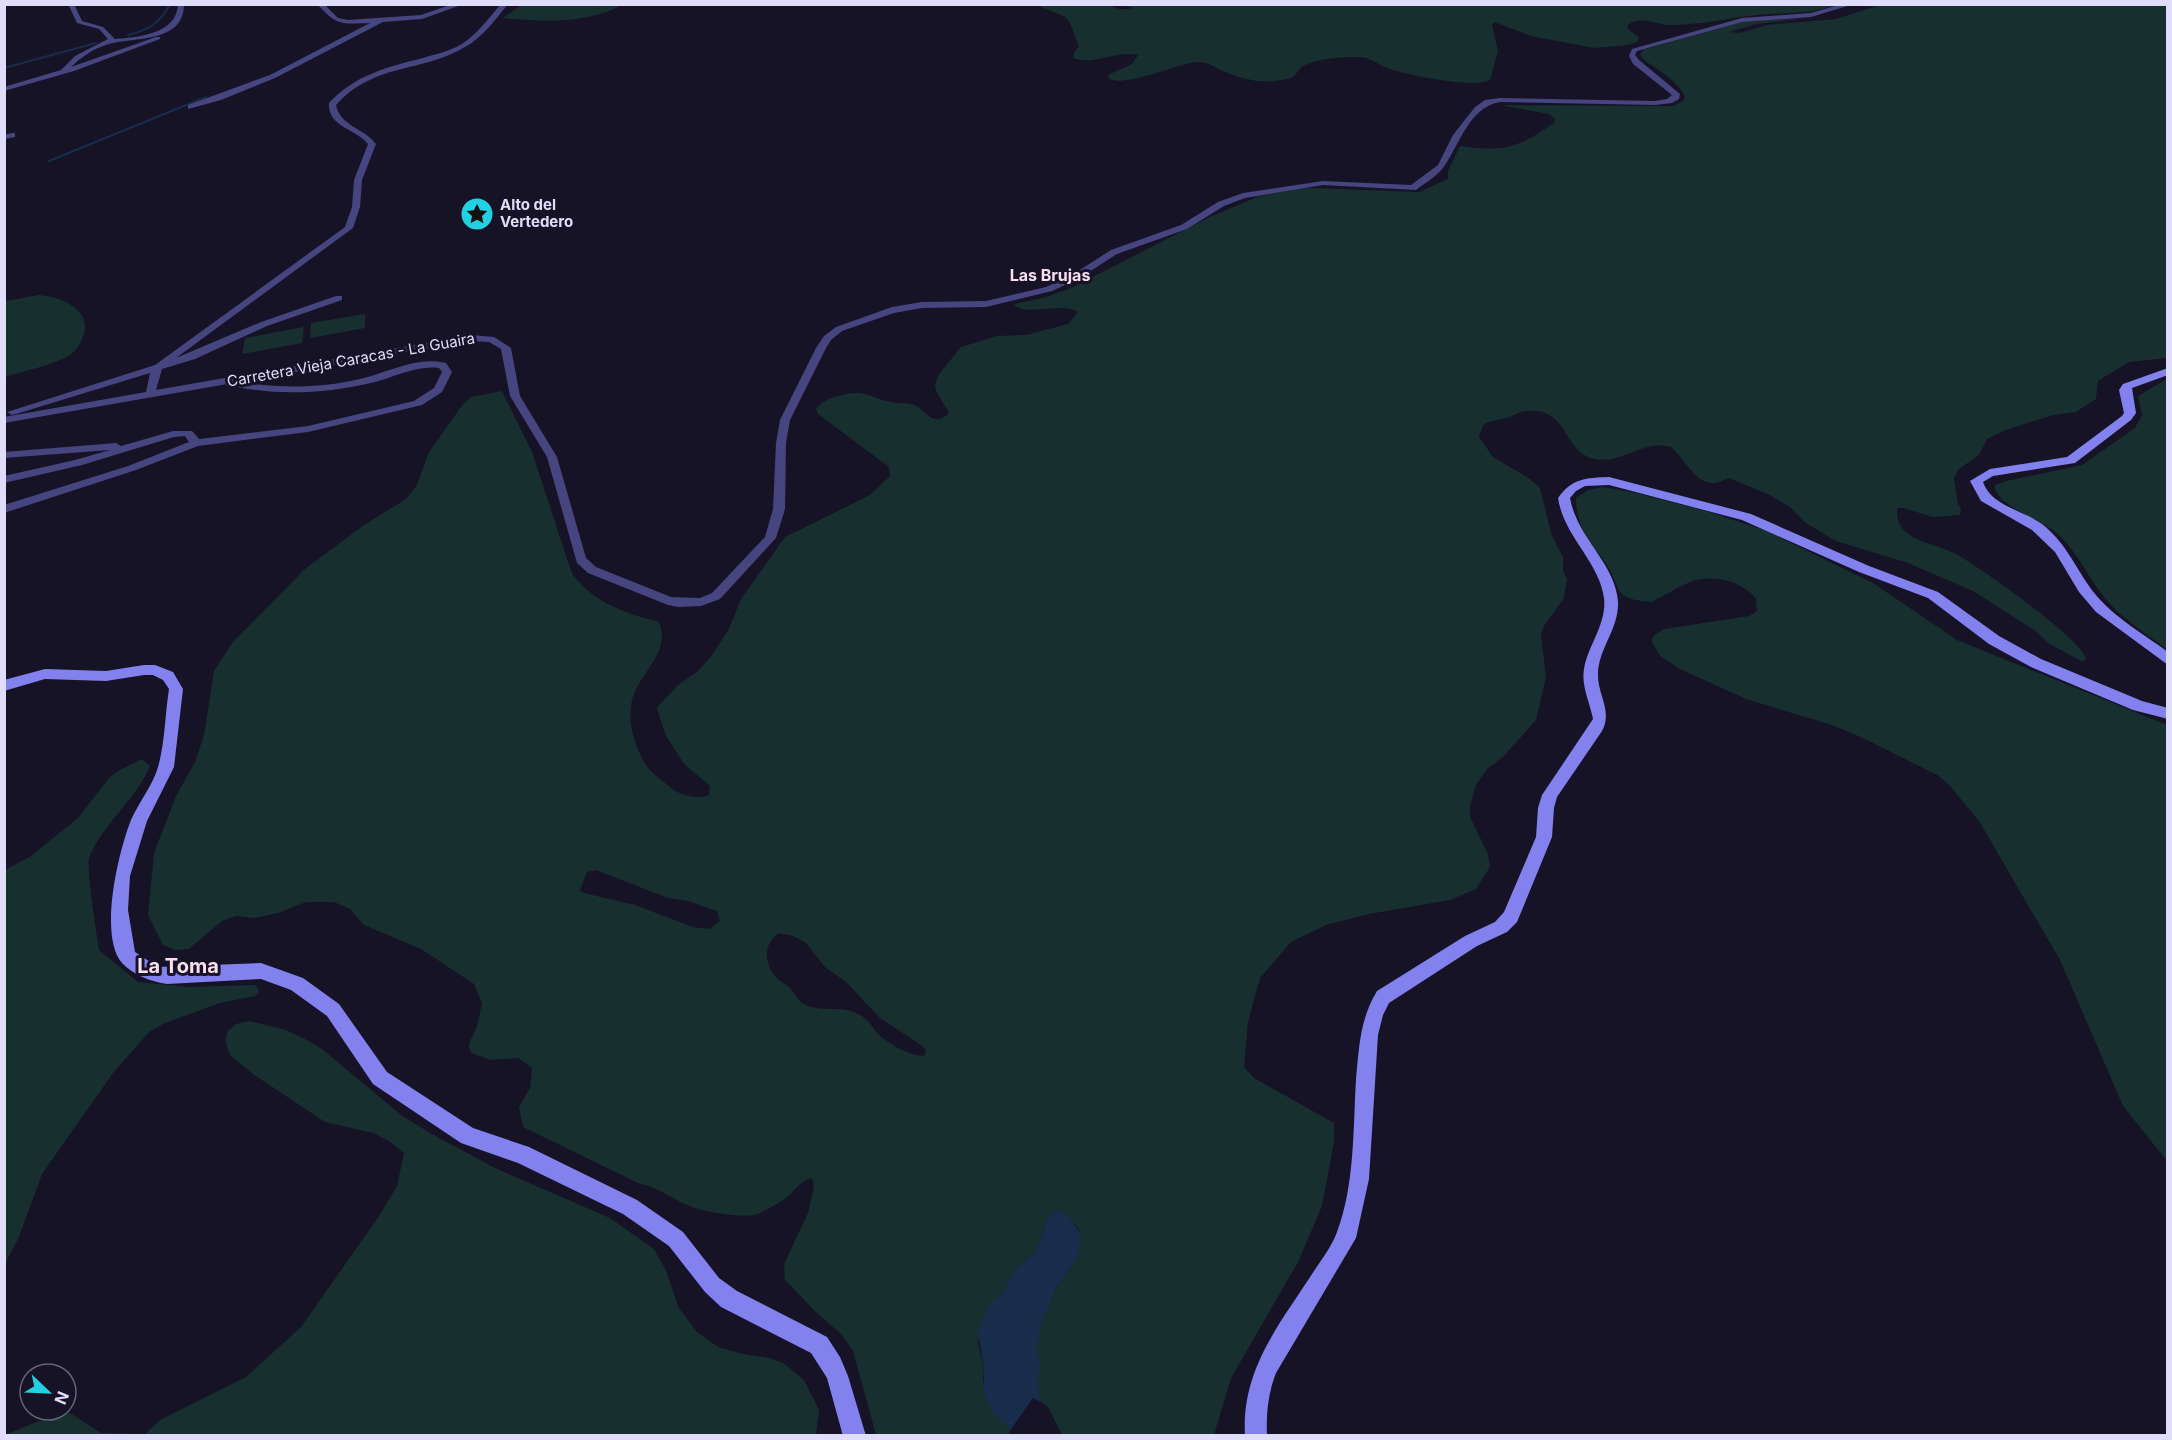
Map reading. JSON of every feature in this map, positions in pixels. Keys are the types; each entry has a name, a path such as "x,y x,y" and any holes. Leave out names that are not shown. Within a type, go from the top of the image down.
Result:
{"main road":[{"path":"2168,371 2127,386 2125,390 2130,413 2127,418 2071,460 1990,473 1976,481 1985,498 2037,527 2060,549 2088,594 2101,609 2168,660"},
{"path":"1256,1436 1255,1403 1260,1381 1270,1359 1335,1258 1348,1231 1356,1195 1373,1011 1383,997 1471,941 1501,927 1511,917 1544,837 1546,808 1550,795 1600,719 1591,669 1607,629 1611,600 1605,580 1578,538 1564,508 1564,498 1572,488 1583,482 1609,481 1746,516 1855,566 1933,595 1994,640 2036,663 2128,702 2168,714"},
{"path":"4,686 45,674 106,676 144,670 155,670 168,676 173,682 176,689 166,767 139,821 122,876 120,928 128,957 154,974 167,976 261,971 297,984 318,997 333,1011 380,1078 468,1136 522,1154 630,1207 676,1239 687,1250 712,1285 729,1299 819,1345 828,1355 836,1372 855,1436"}],"street":[{"path":"71,4 78,22 104,30 112,38 109,42"},
{"path":"60,73 77,57 109,42 151,35 170,27 183,12 181,4"},
{"path":"320,4 340,21 422,17 461,4"},
{"name":"Carretera Vieja Caracas - La Guaira","path":"4,420 486,337 506,348 515,396 523,413 547,446 552,457 581,560 592,570 668,601 701,602 720,593 770,538 779,509 781,443 789,410 827,338 847,325 877,314 909,307 986,304 1049,289 1076,277 1114,252 1184,227 1221,204 1243,196 1323,183 1413,188 1438,169 1456,135 1478,109 1488,102 1500,100 1655,103 1669,101 1676,94 1636,62 1631,55 1634,50 1742,20 1810,15 1851,4"},
{"path":"151,395 151,386 158,368 219,321 350,228 356,207 358,180 372,144 368,138 344,125 337,117 332,108 336,98 367,77 462,46 474,38 503,5"},
{"path":"191,107 231,95 279,74 381,20"},
{"path":"4,89 60,73 158,38"},
{"path":"4,414 191,357 264,324 339,298"},
{"path":"4,509 132,468 196,443 308,429 418,403 438,390 447,372 442,365 424,364 373,380 308,388 259,387 230,381"},
{"path":"4,480 78,463 184,433 192,436 196,443"},
{"path":"4,455 140,444"}],"green space":[{"path":"1109,4 1124,9 1133,8 1122,5 1835,5 1806,12 1757,15 1693,24 1666,25 1643,20 1637,21 1627,26 1639,37 1637,42 1594,48 1531,36 1494,22 1492,25 1498,51 1490,80 1470,83 1409,74 1359,57 1317,61 1303,66 1295,75 1285,80 1262,81 1243,78 1208,64 1196,62 1138,78 1117,81 1109,79 1108,75 1132,64 1138,55 1122,54 1089,60 1073,58 1079,46 1068,20 1038,5"},
{"path":"521,5 622,5 579,19 549,21 503,18"},
{"path":"1880,5 2167,5 2167,358 2129,362 2098,381 2096,399 2076,412 2053,415 2006,430 1987,439 1979,455 1959,469 1954,478 1958,504 1961,508 1960,515 1933,517 1903,508 1898,508 1897,511 1900,524 1907,533 1956,554 2006,587 2067,636 2086,659 2083,662 2048,643 2037,632 1973,591 1908,563 1836,541 1806,523 1790,507 1770,495 1729,478 1715,483 1702,480 1690,470 1671,447 1651,446 1615,458 1595,459 1585,455 1577,448 1551,416 1541,412 1527,411 1483,425 1479,437 1493,457 1530,479 1540,488 1552,536 1563,557 1563,571 1567,579 1564,598 1544,626 1541,635 1546,677 1536,720 1503,757 1487,769 1476,785 1470,806 1470,817 1488,854 1490,867 1476,889 1450,900 1369,914 1326,925 1291,942 1260,978 1248,1022 1244,1067 1254,1078 1334,1123 1334,1142 1322,1206 1298,1262 1231,1378 1214,1435 1062,1435 1048,1407 1041,1402 1037,1382 1037,1344 1043,1319 1057,1286 1071,1268 1079,1230 1070,1217 1046,1220 1042,1238 1034,1253 1015,1269 1004,1291 993,1302 978,1342 984,1369 983,1380 991,1407 1011,1429 1008,1435 876,1435 853,1351 842,1335 785,1280 784,1264 808,1213 814,1187 812,1178 783,1200 758,1214 744,1216 717,1213 687,1205 523,1127 519,1107 530,1088 532,1068 518,1058 491,1060 471,1053 470,1041 477,1027 482,1003 474,984 421,949 364,925 350,909 334,902 306,902 278,913 255,918 236,916 222,921 189,949 175,950 163,945 148,915 154,853 176,796 195,762 204,735 214,671 232,643 305,569 364,525 406,499 417,485 429,452 463,404 471,397 502,391 532,452 572,574 600,600 634,615 659,622 662,632 659,651 638,685 632,700 630,719 632,732 641,757 653,774 670,787 688,796 709,795 710,786 684,764 666,736 657,709 659,705 678,685 698,671 712,655 729,629 741,599 785,537 870,495 890,476 889,467 818,414 816,409 819,405 841,395 859,393 890,402 914,405 930,417 938,419 949,413 935,385 939,374 961,347 997,336 1026,335 1068,324 1078,312 1062,308 1026,310 1014,304 1043,298 1069,289 1212,216 1257,197 1293,189 1314,188 1419,192 1448,179 1448,171 1460,146 1500,148 1511,146 1531,138 1555,122 1549,114 1500,105 1673,106 1683,101 1685,97 1678,86 1640,55 1643,50 1740,22 1806,18 1757,24 1729,32 1740,33 1767,25 1836,19","holes":["596,870 668,898 688,901 717,911 720,921 710,929 693,927 635,905 584,893 580,890 587,872","779,933 793,936 806,943 825,967 846,982 880,1018 921,1045 926,1050 924,1056 906,1052 888,1042 860,1015 847,1010 813,1007 801,1002 789,987 776,977 767,960 770,942"]},
{"path":"39,295 67,302 80,313 85,329 82,339 75,351 64,358 5,377 5,301"},
{"path":"365,314 365,328 310,338 311,323"},
{"path":"304,327 302,343 242,354 245,338"},
{"path":"2167,379 2167,650 2108,602 2074,553 2054,531 2009,505 1996,492 1995,485 2082,465 2135,428 2142,415 2138,396"},
{"path":"1603,487 1706,511 1767,531 1873,583 1957,640 2167,725 2167,1161 2123,1106 2060,960 1979,821 1949,785 1939,776 1863,738 1832,725 1746,699 1680,669 1660,656 1652,642 1653,636 1664,629 1749,616 1757,611 1756,599 1740,586 1716,579 1687,583 1651,602 1634,600 1623,595 1610,570 1587,537 1577,510 1576,498 1588,490"},
{"path":"142,759 150,766 144,778 102,834 89,858 90,887 99,950 138,982 189,987 256,985 259,992 255,996 220,1003 165,1023 150,1031 113,1073 42,1174 19,1237 5,1264 5,870 31,856 78,818 109,778"},
{"path":"250,1021 286,1030 305,1039 322,1049 401,1115 430,1133 495,1168 610,1218 654,1249 666,1271 679,1308 697,1332 718,1347 783,1363 804,1380 819,1410 816,1435 5,1435 37,1422 78,1422 78,1418 101,1433 145,1434 160,1420 246,1377 301,1327 377,1219 397,1186 404,1153 389,1141 373,1133 325,1122 253,1074 230,1055 225,1040 228,1031 236,1024"}],"water":[{"path":"1059,1210 1070,1217 1081,1235 1081,1243 1076,1261 1057,1286 1042,1323 1037,1349 1040,1368 1037,1382 1041,1402 1033,1398 1011,1429 993,1412 984,1393 984,1369 978,1332 989,1305 1004,1291 1015,1269 1034,1253 1042,1238 1046,1220 1051,1213"}],"waterway":[{"path":"128,35 153,25 170,4"},
{"path":"4,68 96,43"},
{"path":"49,161 206,97"}],"place":[{"name":"Alto del Vertedero","path":"477,214"}],"district":[{"name":"Las Brujas","path":"1050,275"},
{"name":"La Toma","path":"178,966"}]}
